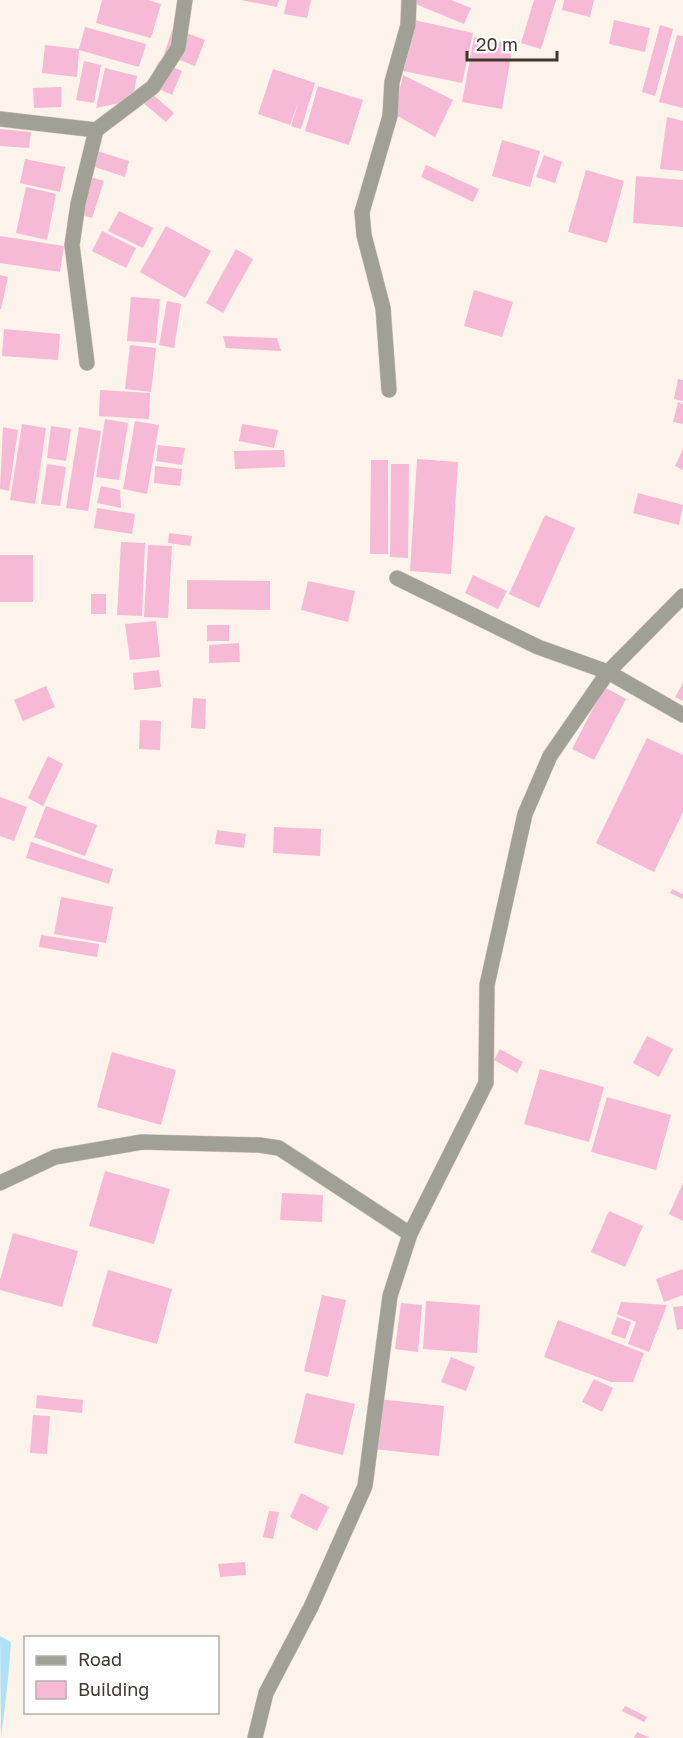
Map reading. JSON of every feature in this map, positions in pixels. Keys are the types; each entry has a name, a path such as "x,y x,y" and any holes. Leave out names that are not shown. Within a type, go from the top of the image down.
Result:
{"street":[{"path":"87,363 72,246 78,204 96,130 153,87 178,48 185,0"},
{"path":"389,390 382,308 364,235 362,212 390,116 392,82 408,25 409,0"},
{"path":"0,119 96,130"},
{"path":"397,578 538,647 608,672 683,715"},
{"path":"255,1738 266,1693 311,1607 365,1485 390,1296 410,1234 486,1083 487,986 525,814 550,756 608,672 683,596"},
{"path":"0,1183 55,1157 142,1142 259,1145 279,1148 410,1234"}],"water":[{"path":"0,1636 11,1642 1,1738"}],"building":[{"path":"102,0 148,0 161,4 151,38 96,23"},
{"path":"241,0 279,0 277,7"},
{"path":"287,0 311,0 307,18 284,14"},
{"path":"414,0 451,0 471,8 464,24 413,3"},
{"path":"534,0 556,0 541,49 521,43"},
{"path":"564,0 594,0 590,17 562,10"},
{"path":"414,20 473,33 462,83 403,71"},
{"path":"614,20 650,28 645,52 609,44"},
{"path":"660,25 673,29 655,96 642,92"},
{"path":"85,27 146,44 139,67 79,50 77,77 42,73 45,45 79,49"},
{"path":"173,28 205,40 195,66 164,54"},
{"path":"677,35 683,36 683,108 659,102"},
{"path":"474,37 513,44 502,109 462,102"},
{"path":"84,61 101,65 94,103 76,100"},
{"path":"159,61 182,71 172,95 148,84"},
{"path":"105,68 137,76 134,91 119,103 96,108"},
{"path":"273,69 315,83 301,129 291,126 298,103 290,125 258,114"},
{"path":"403,75 453,100 435,137 394,114"},
{"path":"318,86 363,100 349,145 305,131"},
{"path":"61,87 61,107 34,108 33,88"},
{"path":"150,92 174,113 166,122 142,102"},
{"path":"667,117 683,121 683,171 660,169"},
{"path":"0,129 31,132 29,148 0,146"},
{"path":"502,140 540,151 530,187 492,176"},
{"path":"97,151 129,161 125,177 92,166"},
{"path":"544,155 562,162 555,183 536,177"},
{"path":"25,159 65,167 60,192 20,183"},
{"path":"426,165 479,189 473,202 421,177"},
{"path":"586,170 624,181 607,243 568,232"},
{"path":"84,175 104,181 92,218 73,212"},
{"path":"636,176 683,180 683,227 633,223"},
{"path":"26,187 56,194 47,240 16,233"},
{"path":"119,211 153,228 143,248 108,231"},
{"path":"166,226 211,251 185,298 140,272"},
{"path":"102,231 136,248 126,268 92,251"},
{"path":"0,236 64,246 60,272 0,263"},
{"path":"236,249 253,259 223,313 206,303"},
{"path":"0,275 8,277 1,309 0,309"},
{"path":"474,290 513,302 502,337 464,326"},
{"path":"131,297 160,299 156,343 127,341"},
{"path":"167,301 181,304 174,348 159,345"},
{"path":"4,329 60,334 58,360 2,356"},
{"path":"223,336 277,338 281,351 226,348"},
{"path":"130,345 156,348 151,392 125,389"},
{"path":"678,379 683,380 683,401 674,399"},
{"path":"100,390 150,393 149,419 99,416"},
{"path":"678,402 683,404 683,424 673,422"},
{"path":"105,419 128,423 119,480 96,477"},
{"path":"135,421 159,425 147,494 123,489"},
{"path":"22,424 46,428 35,504 10,500"},
{"path":"242,424 278,430 274,448 239,441"},
{"path":"51,426 71,429 66,461 47,458"},
{"path":"3,427 18,430 9,491 0,489"},
{"path":"79,427 101,431 88,511 66,508"},
{"path":"158,445 185,448 182,465 156,461"},
{"path":"683,449 683,470 675,466"},
{"path":"284,450 285,467 235,469 234,451"},
{"path":"417,459 458,462 451,574 410,571"},
{"path":"371,460 388,460 388,554 370,554"},
{"path":"47,464 66,467 60,506 41,504"},
{"path":"391,464 409,464 408,558 390,557"},
{"path":"155,466 182,469 180,486 154,483"},
{"path":"101,486 120,490 121,508 97,503"},
{"path":"638,493 683,505 679,525 633,513"},
{"path":"97,508 135,514 132,534 94,528"},
{"path":"545,515 575,528 539,608 509,594"},
{"path":"169,533 192,536 190,546 168,543"},
{"path":"121,542 145,543 142,616 117,615"},
{"path":"148,545 172,546 168,618 144,617"},
{"path":"0,555 33,555 33,602 0,602"},
{"path":"473,575 507,591 498,609 465,593"},
{"path":"187,580 270,581 270,610 187,609"},
{"path":"308,581 355,591 348,622 301,610"},
{"path":"91,594 106,594 106,614 91,614"},
{"path":"156,621 160,657 130,660 125,624"},
{"path":"207,625 229,625 229,641 207,641"},
{"path":"239,643 240,662 209,663 209,645"},
{"path":"159,670 161,687 134,690 133,673"},
{"path":"683,683 683,701 675,697"},
{"path":"46,686 55,707 23,721 14,700"},
{"path":"604,687 626,699 594,760 572,749"},
{"path":"193,698 206,699 205,729 191,728"},
{"path":"140,720 161,721 160,750 139,749"},
{"path":"647,738 683,755 683,812 654,872 596,843"},
{"path":"48,756 63,764 43,806 28,798"},
{"path":"0,797 27,807 14,841 0,836"},
{"path":"46,806 97,825 85,856 34,837"},
{"path":"274,827 321,829 320,856 273,853"},
{"path":"217,830 246,834 244,848 215,844"},
{"path":"31,842 113,869 109,884 26,858"},
{"path":"672,889 683,894 683,899 670,893"},
{"path":"61,897 113,907 106,943 54,934"},
{"path":"41,935 99,944 97,957 39,947"},
{"path":"647,1036 673,1049 659,1077 633,1063"},
{"path":"500,1049 523,1062 517,1073 494,1060"},
{"path":"112,1052 176,1070 161,1125 97,1107"},
{"path":"540,1069 604,1087 589,1142 524,1124"},
{"path":"607,1097 671,1115 656,1170 591,1152"},
{"path":"105,1171 170,1189 154,1244 89,1226"},
{"path":"683,1183 683,1221 669,1214"},
{"path":"282,1193 323,1195 322,1222 280,1220"},
{"path":"609,1211 643,1226 625,1267 591,1252"},
{"path":"13,1233 78,1251 62,1307 0,1290 0,1280"},
{"path":"683,1269 683,1295 664,1302 656,1279"},
{"path":"108,1270 172,1289 157,1344 92,1326"},
{"path":"322,1295 346,1300 328,1377 304,1371"},
{"path":"426,1301 480,1305 477,1353 423,1349"},
{"path":"621,1302 667,1305 649,1352 628,1344 636,1322 617,1314"},
{"path":"401,1303 422,1305 418,1352 395,1349"},
{"path":"683,1306 683,1329 677,1330 673,1307"},
{"path":"617,1317 631,1322 625,1339 611,1334"},
{"path":"558,1320 644,1353 633,1382 611,1382 544,1357"},
{"path":"451,1357 475,1367 466,1391 441,1382"},
{"path":"594,1379 613,1388 602,1412 582,1402"},
{"path":"306,1393 355,1404 343,1455 294,1443"},
{"path":"37,1395 83,1400 82,1413 36,1408"},
{"path":"378,1399 444,1406 439,1456 373,1449"},
{"path":"33,1415 50,1416 47,1454 30,1453"},
{"path":"301,1493 329,1507 317,1531 290,1517"},
{"path":"269,1511 279,1512 273,1539 263,1537"},
{"path":"245,1562 246,1575 220,1577 218,1564"},
{"path":"625,1706 647,1717 644,1722 622,1711"},
{"path":"637,1732 650,1738 634,1738"}]}
